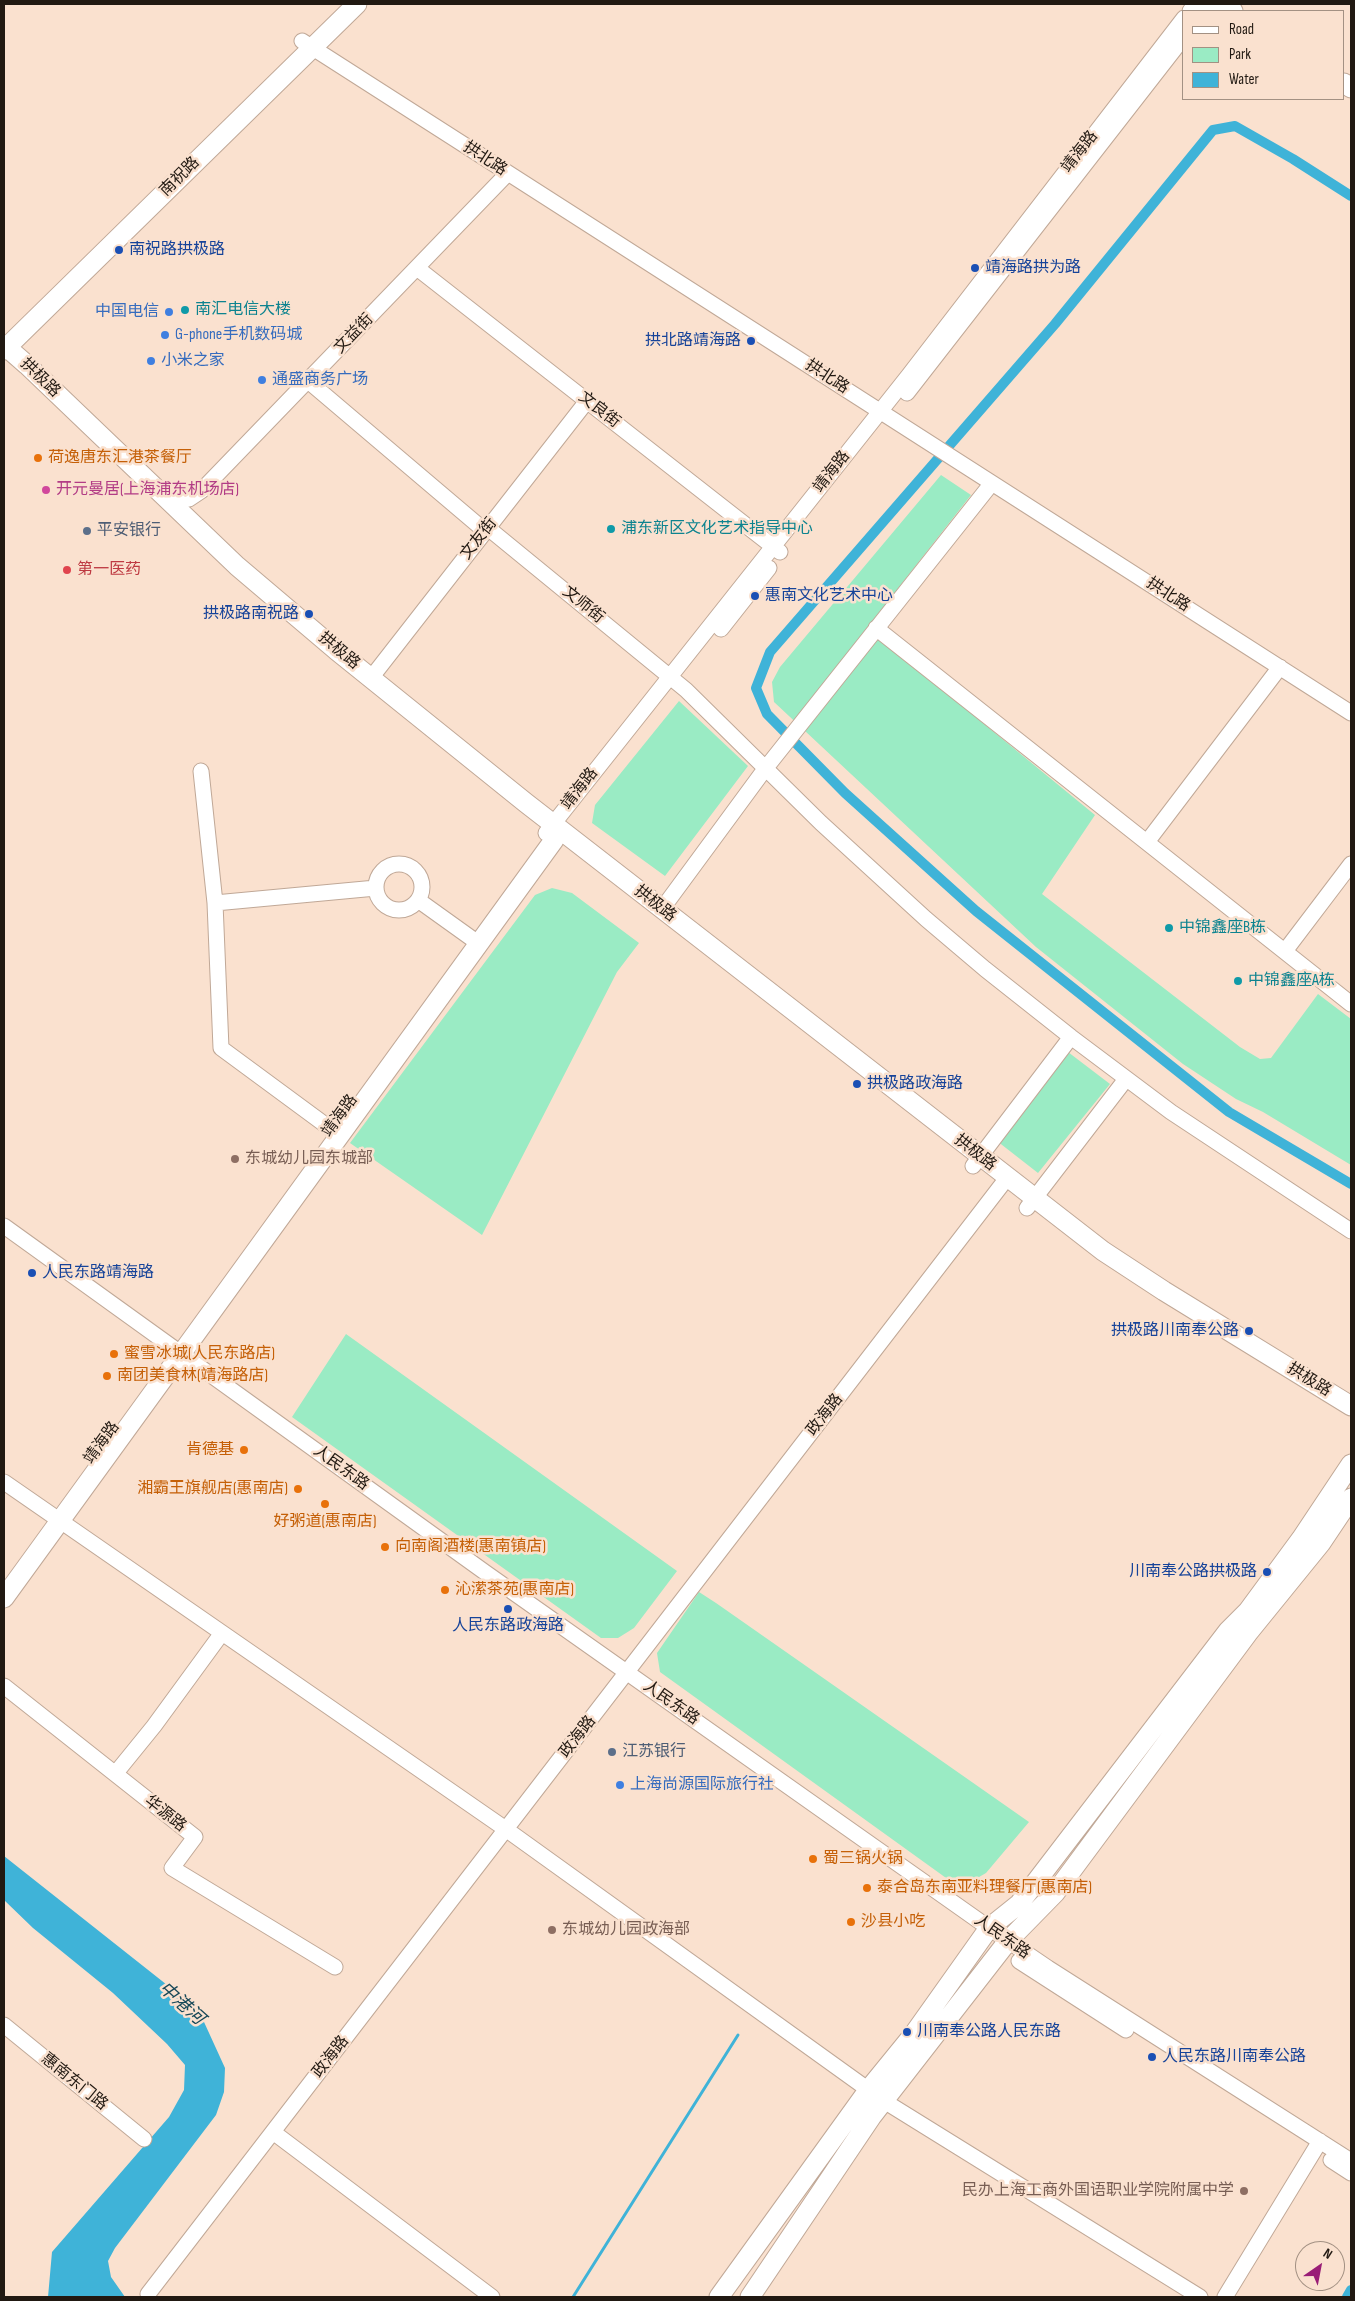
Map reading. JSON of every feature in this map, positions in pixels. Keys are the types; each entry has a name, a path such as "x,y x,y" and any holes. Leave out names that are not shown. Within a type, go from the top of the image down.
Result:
{"main road":[{"name":"南祝路","path":"307,45 339,4"},
{"name":"南祝路","path":"4,347 307,45 357,4"},
{"name":"拱极路","path":"4,347 237,566 370,678 554,832 662,909 976,1162"},
{"name":"拱极路","path":"4,347 118,471 237,580 329,659 554,832 1135,1286 1351,1420"},
{"name":"靖海路","path":"4,1598 55,1518 334,1132 435,988 474,940 554,832"},
{"name":"拱极路","path":"1031,1204 1133,1272 1351,1406"},
{"path":"750,2297 913,2035 986,1932 1019,1904 1228,1632 1248,1611 1301,1540 1351,1464"},
{"path":"720,2297 876,2095 1005,1946 1055,1893 1248,1633 1321,1543 1351,1498"},
{"name":"靖海路","path":"4,1581 55,1518"}],"street":[{"name":"靖海路","path":"884,414 1182,21"},
{"name":"靖海路","path":"554,832 884,414 1096,152 1182,40"},
{"name":"拱北路","path":"307,45 1351,712"},
{"name":"文益街","path":"171,504 189,499 201,492 508,173"},
{"name":"文良街","path":"416,268 777,549"},
{"name":"文师街","path":"307,380 674,680 821,823 926,919 1071,1037 1126,1079 1213,1141 1351,1231"},
{"name":"文友街","path":"370,678 587,401"},
{"path":"662,909 765,768 992,483"},
{"path":"876,628 1351,1004"},
{"path":"1147,842 1280,667"},
{"path":"201,771 215,903 221,1048 334,1132"},
{"path":"1285,951 1351,864"},
{"path":"392,865 406,866 412,868 420,879 421,892 418,900 409,908 402,910 389,908 379,898 376,888 378,879 386,868 392,865"},
{"path":"215,903 376,888"},
{"path":"418,900 474,940"},
{"path":"976,1162 1071,1037"},
{"path":"1031,1204 1126,1079"},
{"name":"政海路","path":"148,2294 508,1830 1004,1183"},
{"name":"人民东路","path":"4,1226 173,1354"},
{"name":"人民东路","path":"4,1238 173,1354 624,1677 1005,1946 1317,2145 1351,2173"},
{"path":"4,1482 508,1830 876,2095 1200,2297"},
{"path":"115,1774 154,1726 222,1633"},
{"name":"华源路","path":"4,1686 195,1837 172,1868 335,1967"},
{"name":"惠南东门路","path":"4,2025 144,2139"},
{"path":"273,2132 492,2297"},
{"path":"1225,2297 1317,2145"},
{"name":"人民东路","path":"1317,2145 1351,2161"}],"green space":[{"path":"941,475 971,495 867,628 1095,815 1042,894 1240,1047 1260,1059 1271,1058 1318,994 1351,1019 1351,1165 1263,1112 1236,1099 1183,1064 1036,947 774,702 772,682 780,667"},
{"path":"679,701 748,766 665,876 592,823 595,805"},
{"path":"552,888 572,893 639,943 617,972 482,1235 350,1143 535,895"},
{"path":"1068,1052 1110,1084 1038,1173 997,1141"},
{"path":"346,1334 677,1571 634,1628 618,1638 601,1638 292,1417"},
{"path":"699,1592 1029,1822 986,1873 960,1888 660,1672 657,1653"}],"water":[{"name":"中港河","path":"4,1856 181,1996 204,2022 225,2068 224,2092 216,2115 115,2248 108,2261 111,2277 125,2297 48,2297 52,2252 169,2117 184,2090 185,2065 167,2044 113,1993 33,1928 4,1900"}],"waterway":[{"path":"1351,196 1293,159 1235,126 1213,130 1055,324 770,652 756,688 767,714 845,793 976,911 1229,1112 1351,1184"},
{"path":"573,2297 738,2035"},
{"path":"1347,2297 1351,2290"}],"place":[{"name":"南祝路拱极路","path":"119,250"},
{"name":"靖海路拱为路","path":"975,268"},
{"name":"南汇电信大楼","path":"185,310"},
{"name":"中国电信","path":"169,312"},
{"name":"G-phone手机数码城","path":"165,335"},
{"name":"拱北路靖海路","path":"751,341"},
{"name":"小米之家","path":"151,361"},
{"name":"通盛商务广场","path":"262,380"},
{"name":"荷逸唐东汇港茶餐厅","path":"38,458"},
{"name":"开元曼居(上海浦东机场店)","path":"46,490"},
{"name":"浦东新区文化艺术指导中心","path":"611,529"},
{"name":"平安银行","path":"87,531"},
{"name":"第一医药","path":"67,570"},
{"name":"惠南文化艺术中心","path":"755,596"},
{"name":"拱极路南祝路","path":"309,614"},
{"name":"中锦鑫座B栋","path":"1169,928"},
{"name":"中锦鑫座A栋","path":"1238,981"},
{"name":"拱极路政海路","path":"857,1084"},
{"name":"东城幼儿园东城部","path":"235,1159"},
{"name":"人民东路靖海路","path":"32,1273"},
{"name":"拱极路川南奉公路","path":"1249,1331"},
{"name":"蜜雪冰城(人民东路店)","path":"114,1354"},
{"name":"南团美食林(靖海路店)","path":"107,1376"},
{"name":"肯德基","path":"244,1450"},
{"name":"湘霸王旗舰店(惠南店)","path":"298,1489"},
{"name":"好粥道(惠南店)","path":"325,1504"},
{"name":"向南阁酒楼(惠南镇店)","path":"385,1547"},
{"name":"川南奉公路拱极路","path":"1267,1572"},
{"name":"沁潆茶苑(惠南店)","path":"445,1590"},
{"name":"人民东路政海路","path":"508,1609"},
{"name":"江苏银行","path":"612,1752"},
{"name":"上海尚源国际旅行社","path":"620,1785"},
{"name":"蜀三锅火锅","path":"813,1859"},
{"name":"泰合岛东南亚料理餐厅(惠南店)","path":"867,1888"},
{"name":"沙县小吃","path":"851,1922"},
{"name":"东城幼儿园政海部","path":"552,1930"},
{"name":"川南奉公路人民东路","path":"907,2032"},
{"name":"人民东路川南奉公路","path":"1152,2057"},
{"name":"民办上海工商外国语职业学院附属中学","path":"1244,2191"}]}
